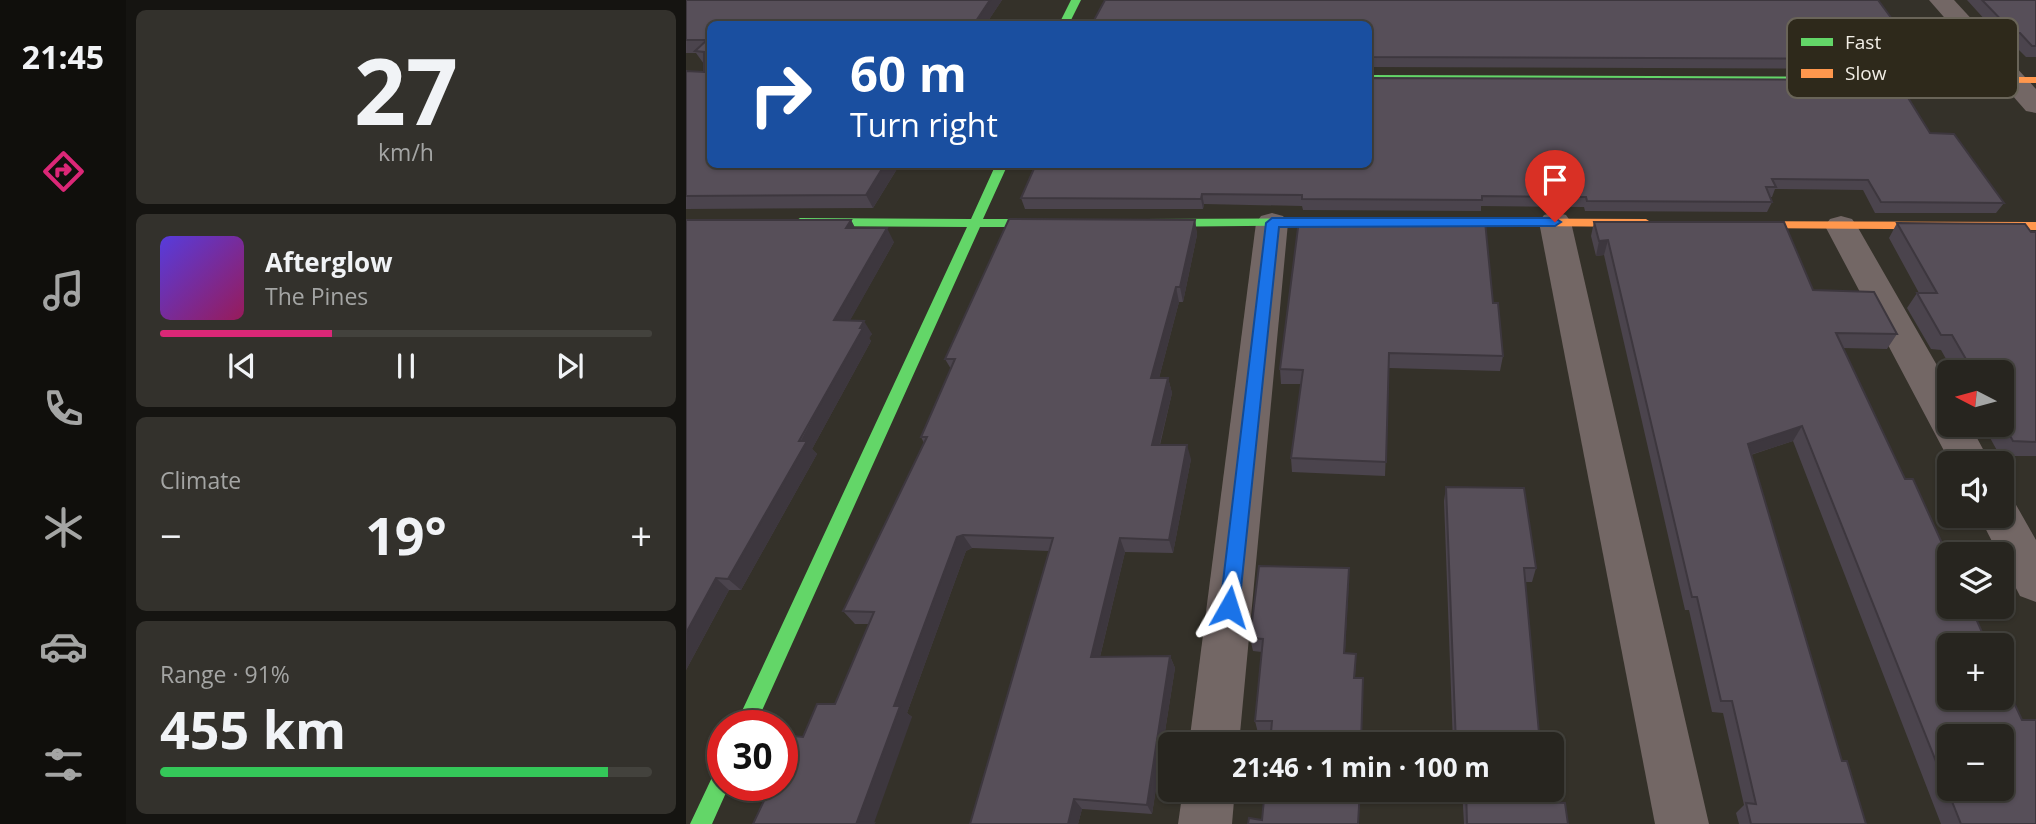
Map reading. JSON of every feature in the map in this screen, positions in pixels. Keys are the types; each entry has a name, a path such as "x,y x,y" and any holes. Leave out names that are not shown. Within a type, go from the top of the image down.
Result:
{"street":[{"path":"1066,21 1076,0"},
{"path":"1941,0 1960,18"},
{"path":"1372,78 1787,79"},
{"path":"2025,80 2036,106"},
{"path":"753,710 1000,168"},
{"path":"783,222 1071,223"},
{"path":"1125,223 1367,222"},
{"path":"1420,222 1664,223"},
{"path":"1555,222 1682,824"},
{"path":"1215,732 1272,223"},
{"path":"1718,224 2036,226"},
{"path":"1841,226 1937,401"},
{"path":"2007,528 2036,582"},
{"path":"701,824 712,801"},
{"path":"1205,824 1208,802"}],"building":[{"path":"686,0 990,0 976,21 707,21 707,40 686,40"},
{"path":"1105,0 1878,0 1891,18 1787,18 1787,59 1372,57 1372,21 1094,21"},
{"path":"1982,0 2036,0 2036,46 2032,46 2018,33 2018,18 1999,18"},
{"path":"707,40 707,168 883,168 866,195 686,196 686,71 704,72 704,52 695,51"},
{"path":"1372,78 1787,80 1787,98 1908,98 1930,133 1954,134 2004,203 1881,202 1868,180 1772,179 1776,187 1766,187 1772,202 1587,201 1586,197 1482,196 1482,200 1302,199 1302,195 1202,194 1201,199 1021,198 1034,168 1372,168"},
{"path":"1009,219 1195,220 1180,287 1176,287 1151,378 1168,378 1152,445 1187,445 1169,540 1120,538 1091,657 1170,656 1147,805 1074,799 1068,824 970,824 1053,538 963,535 957,537 894,706 900,706 857,822 874,823 753,824 764,801 798,801 798,736 803,737 817,704 835,704 874,612 843,611 927,437 921,437 955,359 945,359"},
{"path":"686,220 851,220 846,228 887,228 834,320 864,321 860,328 863,328 799,441 807,441 728,579 716,578 686,633"},
{"path":"1299,220 1485,221 1493,303 1498,303 1503,356 1389,353 1386,462 1291,458 1303,370 1280,369"},
{"path":"1594,222 1784,222 1813,290 1874,292 1897,334 1836,333 1905,479 1913,479 1941,542 1937,542 1937,619 1976,619 1982,633 1937,633 1937,710 2014,710 2014,703 2022,720 2036,720 2036,824 1961,824 1952,801 2014,801 2014,724 1937,724 1937,764 1802,426 1748,444 1842,761 1847,761 1866,824 1751,824 1746,803 1756,804 1732,701 1721,701 1697,597 1692,597 1608,240 1599,241"},
{"path":"1897,223 2025,224 2031,232 2036,232 2036,442 2013,441 2011,438 2014,438 2014,360 1966,360 1952,335 1941,335 1917,293 1937,293"},
{"path":"1446,487 1524,488 1536,568 1524,568 1539,732 1456,732"},
{"path":"1259,566 1349,568 1344,653 1356,654 1354,678 1363,678 1361,732 1271,732 1272,721 1255,721 1263,639 1250,638"},
{"path":"1264,802 1359,802 1358,824 1248,824 1249,818 1262,820"},
{"path":"1466,802 1565,803 1568,824 1467,824"}],"traffic: fast":[{"path":"1066,21 1076,0"},
{"path":"1372,78 1787,79"},
{"path":"752,710 1000,168"},
{"path":"800,222 1058,223"},
{"path":"1143,223 1352,222"},
{"path":"701,824 712,801"}],"traffic: slow":[{"path":"2018,80 2036,80"},
{"path":"1434,222 1646,223"},
{"path":"1735,225 2036,226"}],"route":[{"path":"1229,607 1272,223 1555,222"}]}
